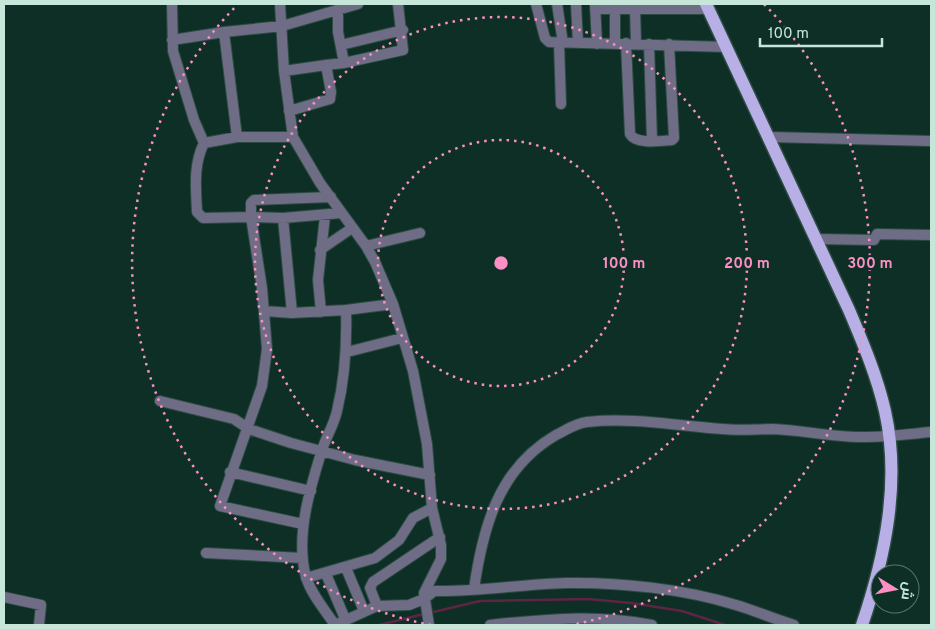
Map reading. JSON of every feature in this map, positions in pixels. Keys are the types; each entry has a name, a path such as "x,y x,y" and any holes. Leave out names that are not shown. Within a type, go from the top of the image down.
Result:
{"main road":[{"path":"707,6 817,239 870,361 885,411 891,470 889,509 882,557 862,625"}],"street":[{"path":"172,4 172,40 188,102 204,143 196,162 199,215 210,219 283,218 325,216 342,212"},
{"path":"280,4 284,71 293,137 330,197 366,246 393,304 421,404 432,508 440,537 441,559 426,588 425,602 430,625"},
{"path":"172,40 282,26 358,4"},
{"path":"284,71 401,52 404,47 398,4"},
{"path":"536,4 546,40 561,43 631,43 727,47"},
{"path":"557,4 561,43 561,104"},
{"path":"576,4 578,43"},
{"path":"597,44 595,6 615,9 707,6"},
{"path":"338,9 340,45 344,62"},
{"path":"614,43 615,9"},
{"path":"635,9 631,43 630,134 636,140 672,140 674,138 669,44"},
{"path":"340,45 402,30"},
{"path":"224,32 237,137"},
{"path":"649,44 652,141"},
{"path":"289,111 330,99 331,92 326,65"},
{"path":"204,143 237,137 293,137"},
{"path":"770,137 931,141"},
{"path":"303,524 221,507 220,502 262,386 267,350 251,204 254,200 330,197"},
{"path":"321,312 318,280 325,216"},
{"path":"283,218 292,313"},
{"path":"320,250 352,228"},
{"path":"366,246 420,233"},
{"path":"817,239 874,240 877,234 931,235"},
{"path":"264,311 292,313 321,312 393,304"},
{"path":"346,310 347,352 337,412 322,450 303,524 302,558 306,578 313,594 335,625 377,606 409,605 425,602 434,591 458,592 474,589 564,583 612,584 715,599 794,625"},
{"path":"347,352 402,338"},
{"path":"160,401 226,417 248,429 355,460 430,475"},
{"path":"474,589 483,537 511,473 530,452 573,426 586,422 664,422 726,430 772,429 848,437 889,437 931,432"},
{"path":"230,472 311,491"},
{"path":"306,578 326,574 375,558 389,549 405,533 414,518 432,508"},
{"path":"377,606 370,588 373,582 440,537"},
{"path":"206,553 302,558"},
{"path":"346,568 364,611"},
{"path":"326,574 346,621"},
{"path":"4,597 41,605 39,625"},
{"path":"490,625 568,618 614,620 652,625"}],"waterway":[{"path":"429,613 480,601 588,599 682,611 725,625"},
{"path":"379,625 424,614"}]}
